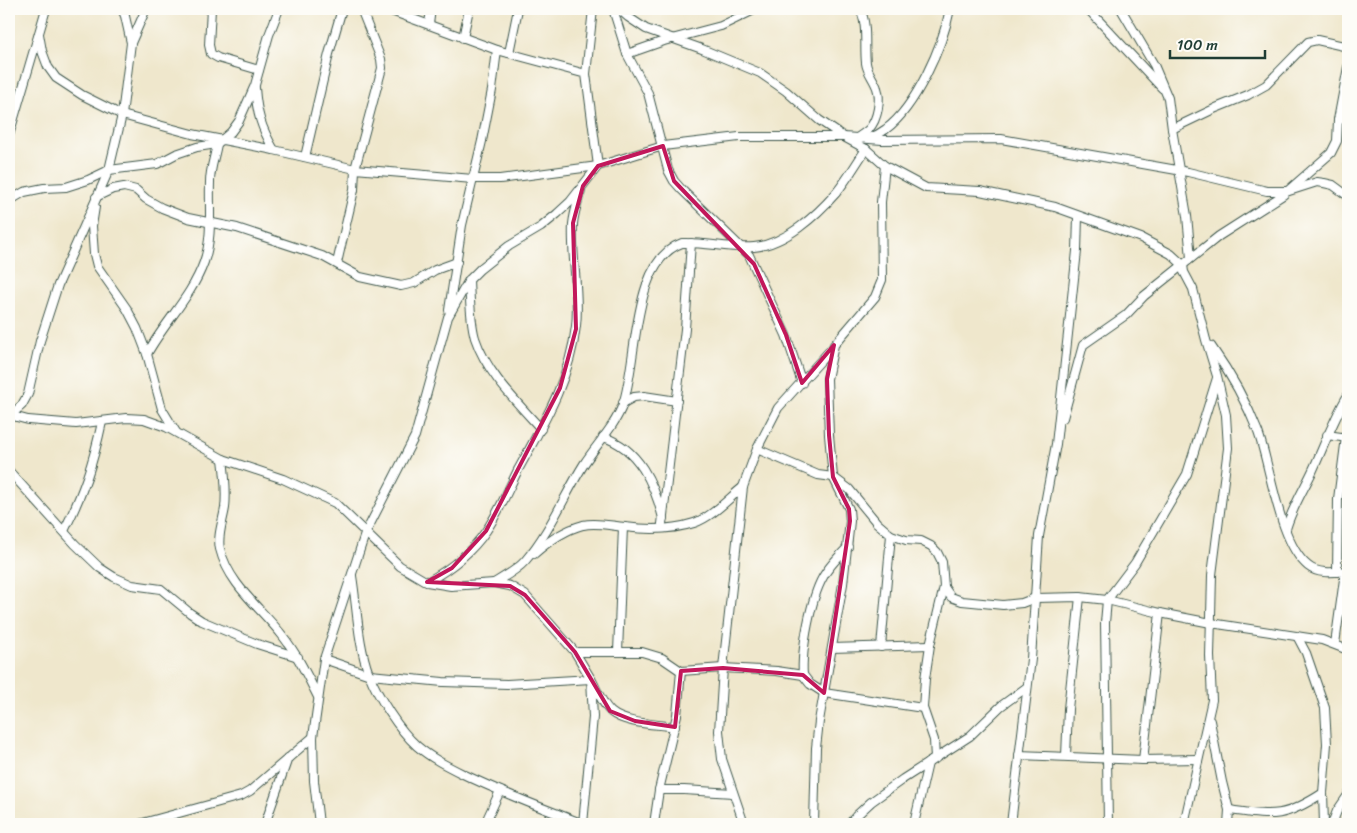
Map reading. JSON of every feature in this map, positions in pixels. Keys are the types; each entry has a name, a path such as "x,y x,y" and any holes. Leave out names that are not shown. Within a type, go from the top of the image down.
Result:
{"street":[{"path":"40,9 43,19"},
{"path":"9,135 46,9"},
{"path":"122,9 131,43"},
{"path":"9,416 22,405 28,394 40,341 58,286 109,170 122,115 131,43 146,9"},
{"path":"210,9 208,45 211,54 218,58 259,70"},
{"path":"9,201 24,192 44,188 66,187 88,180 109,170 157,164 176,154 219,141 232,132 255,85 269,35 279,9"},
{"path":"305,157 342,9"},
{"path":"337,263 354,190 355,169 382,68 381,58 361,9"},
{"path":"386,9 497,50 586,74"},
{"path":"429,24 431,9"},
{"path":"463,38 469,9"},
{"path":"508,53 518,9"},
{"path":"448,317 469,280 480,268 509,246 542,227 570,202 598,166 586,74 593,9"},
{"path":"613,9 627,54 648,93 668,170 674,181 715,223 741,246 754,264 786,335 802,382"},
{"path":"619,9 646,29 760,74 786,92 819,120 866,149 884,166 926,188 980,191 1055,207 1141,238 1171,254 1183,264 1184,272 1193,289 1217,376 1226,415 1228,448 1214,556 1210,656 1213,687 1210,716 1198,759 1184,824"},
{"path":"627,54 721,26 756,9"},
{"path":"857,138 868,130 873,123 877,114 878,98 876,85 866,63 864,17 860,9"},
{"path":"869,139 895,122 916,93 944,33 950,9"},
{"path":"1088,9 1166,92"},
{"path":"1121,9 1154,65 1168,98 1180,170 1191,258"},
{"path":"39,34 42,51 48,67 56,78 82,95 122,115 219,141 274,150 355,169 473,179 500,179 598,166 663,146 739,137 844,137 919,140 1000,139 1180,170 1267,191 1288,191 1312,184 1324,183 1333,185 1348,196"},
{"path":"1172,130 1266,85 1308,42 1317,40 1348,47"},
{"path":"319,824 314,780 313,736 324,659 365,534 415,436 448,317 462,225 482,141 492,90 497,50"},
{"path":"1056,444 1083,345 1126,315 1144,296 1219,236 1288,191 1332,153 1337,141 1338,120 1348,67"},
{"path":"255,85 257,113 274,150"},
{"path":"1338,120 1348,118"},
{"path":"147,354 156,337 196,281 205,261 211,223 210,180 219,141"},
{"path":"524,563 549,528 584,464 616,418 623,403 640,307 648,282 663,255 672,246 682,243 691,242 753,247 781,238 818,212 837,192 866,149"},
{"path":"744,824 722,759 719,731 723,668 743,487 757,449 778,408 880,290 882,280 881,202 884,166"},
{"path":"426,582 452,568 486,531 551,411 569,362 576,329 577,304 574,275 573,224 582,186"},
{"path":"96,197 113,189 124,187 136,190 146,199 162,208 188,218 237,228 322,256 360,276 401,286 414,283 435,270 457,262"},
{"path":"96,197 92,226 97,266 127,309 137,328 147,354 162,409 178,435"},
{"path":"1011,824 1031,659 1040,536 1056,444 1077,251 1078,216"},
{"path":"666,526 685,329 691,242"},
{"path":"469,280 470,312 475,339 500,382 541,429"},
{"path":"1206,340 1241,392 1258,433 1279,512 1300,558 1309,568 1316,572 1343,572"},
{"path":"814,824 816,748 843,584 850,521 849,509 834,477 827,404 827,378 834,345"},
{"path":"1108,824 1105,668 1107,600 1135,563 1186,474 1217,376"},
{"path":"1286,529 1290,514 1348,395"},
{"path":"623,403 634,397 644,396 677,401"},
{"path":"9,416 28,420 76,424 126,418 144,419 166,428 223,459 283,479 335,503 400,566 426,582 451,586 494,584 510,586 525,595 575,652 610,711 618,716 635,721 675,727"},
{"path":"64,531 87,481 95,456 102,422"},
{"path":"1327,435 1347,438 1338,499 1343,572 1335,644"},
{"path":"603,436 625,448 646,472 652,482 666,526"},
{"path":"757,449 782,458 818,475 834,477 849,490 876,523 891,535 906,540 921,541 931,546 937,552 942,562 944,587 930,645 923,708 934,740 931,761 914,824"},
{"path":"223,459 227,484 220,547 224,560 238,586 281,633 298,656 318,698"},
{"path":"9,471 100,568 132,585 161,588 202,621 250,641 298,656"},
{"path":"494,584 564,532 585,525 603,524 646,529 694,523 708,516 743,487"},
{"path":"618,652 623,527"},
{"path":"881,647 891,535"},
{"path":"803,675 808,625 820,583 824,575 848,547"},
{"path":"352,574 364,656 370,675 386,706 416,746 435,760 500,791 583,824 593,717 590,679"},
{"path":"944,587 951,597 962,601 1003,606 1022,603 1035,598 1080,597 1107,600 1211,623 1322,640 1348,650"},
{"path":"1066,756 1068,709 1080,597"},
{"path":"1143,760 1160,613"},
{"path":"1297,636 1306,653 1325,708 1327,744 1323,793 1324,824"},
{"path":"832,648 930,645"},
{"path":"575,652 642,652 662,658 682,670 723,668 777,671 803,675 810,684 824,693 923,708"},
{"path":"324,659 370,675 442,682 507,684 590,679"},
{"path":"654,824 659,790 675,727 682,670"},
{"path":"849,824 870,802 970,736 1001,706 1027,687"},
{"path":"1210,716 1229,810 1228,824"},
{"path":"139,824 241,796 250,791 313,736"},
{"path":"1019,755 1143,760 1198,759"},
{"path":"265,824 289,756"},
{"path":"659,790 733,793"},
{"path":"487,824 488,817 500,791"},
{"path":"1229,810 1272,815 1285,813 1323,793"},
{"path":"1332,824 1337,811 1348,795"}],"highlighted area":[{"path":"663,146 674,181 754,264 786,335 802,383 834,345 827,379 829,435 833,477 849,509 850,521 824,693 803,675 723,668 681,671 675,727 635,721 610,711 575,652 525,595 510,586 427,582 452,568 486,531 560,388 576,329 573,223 583,186 598,166"}]}
